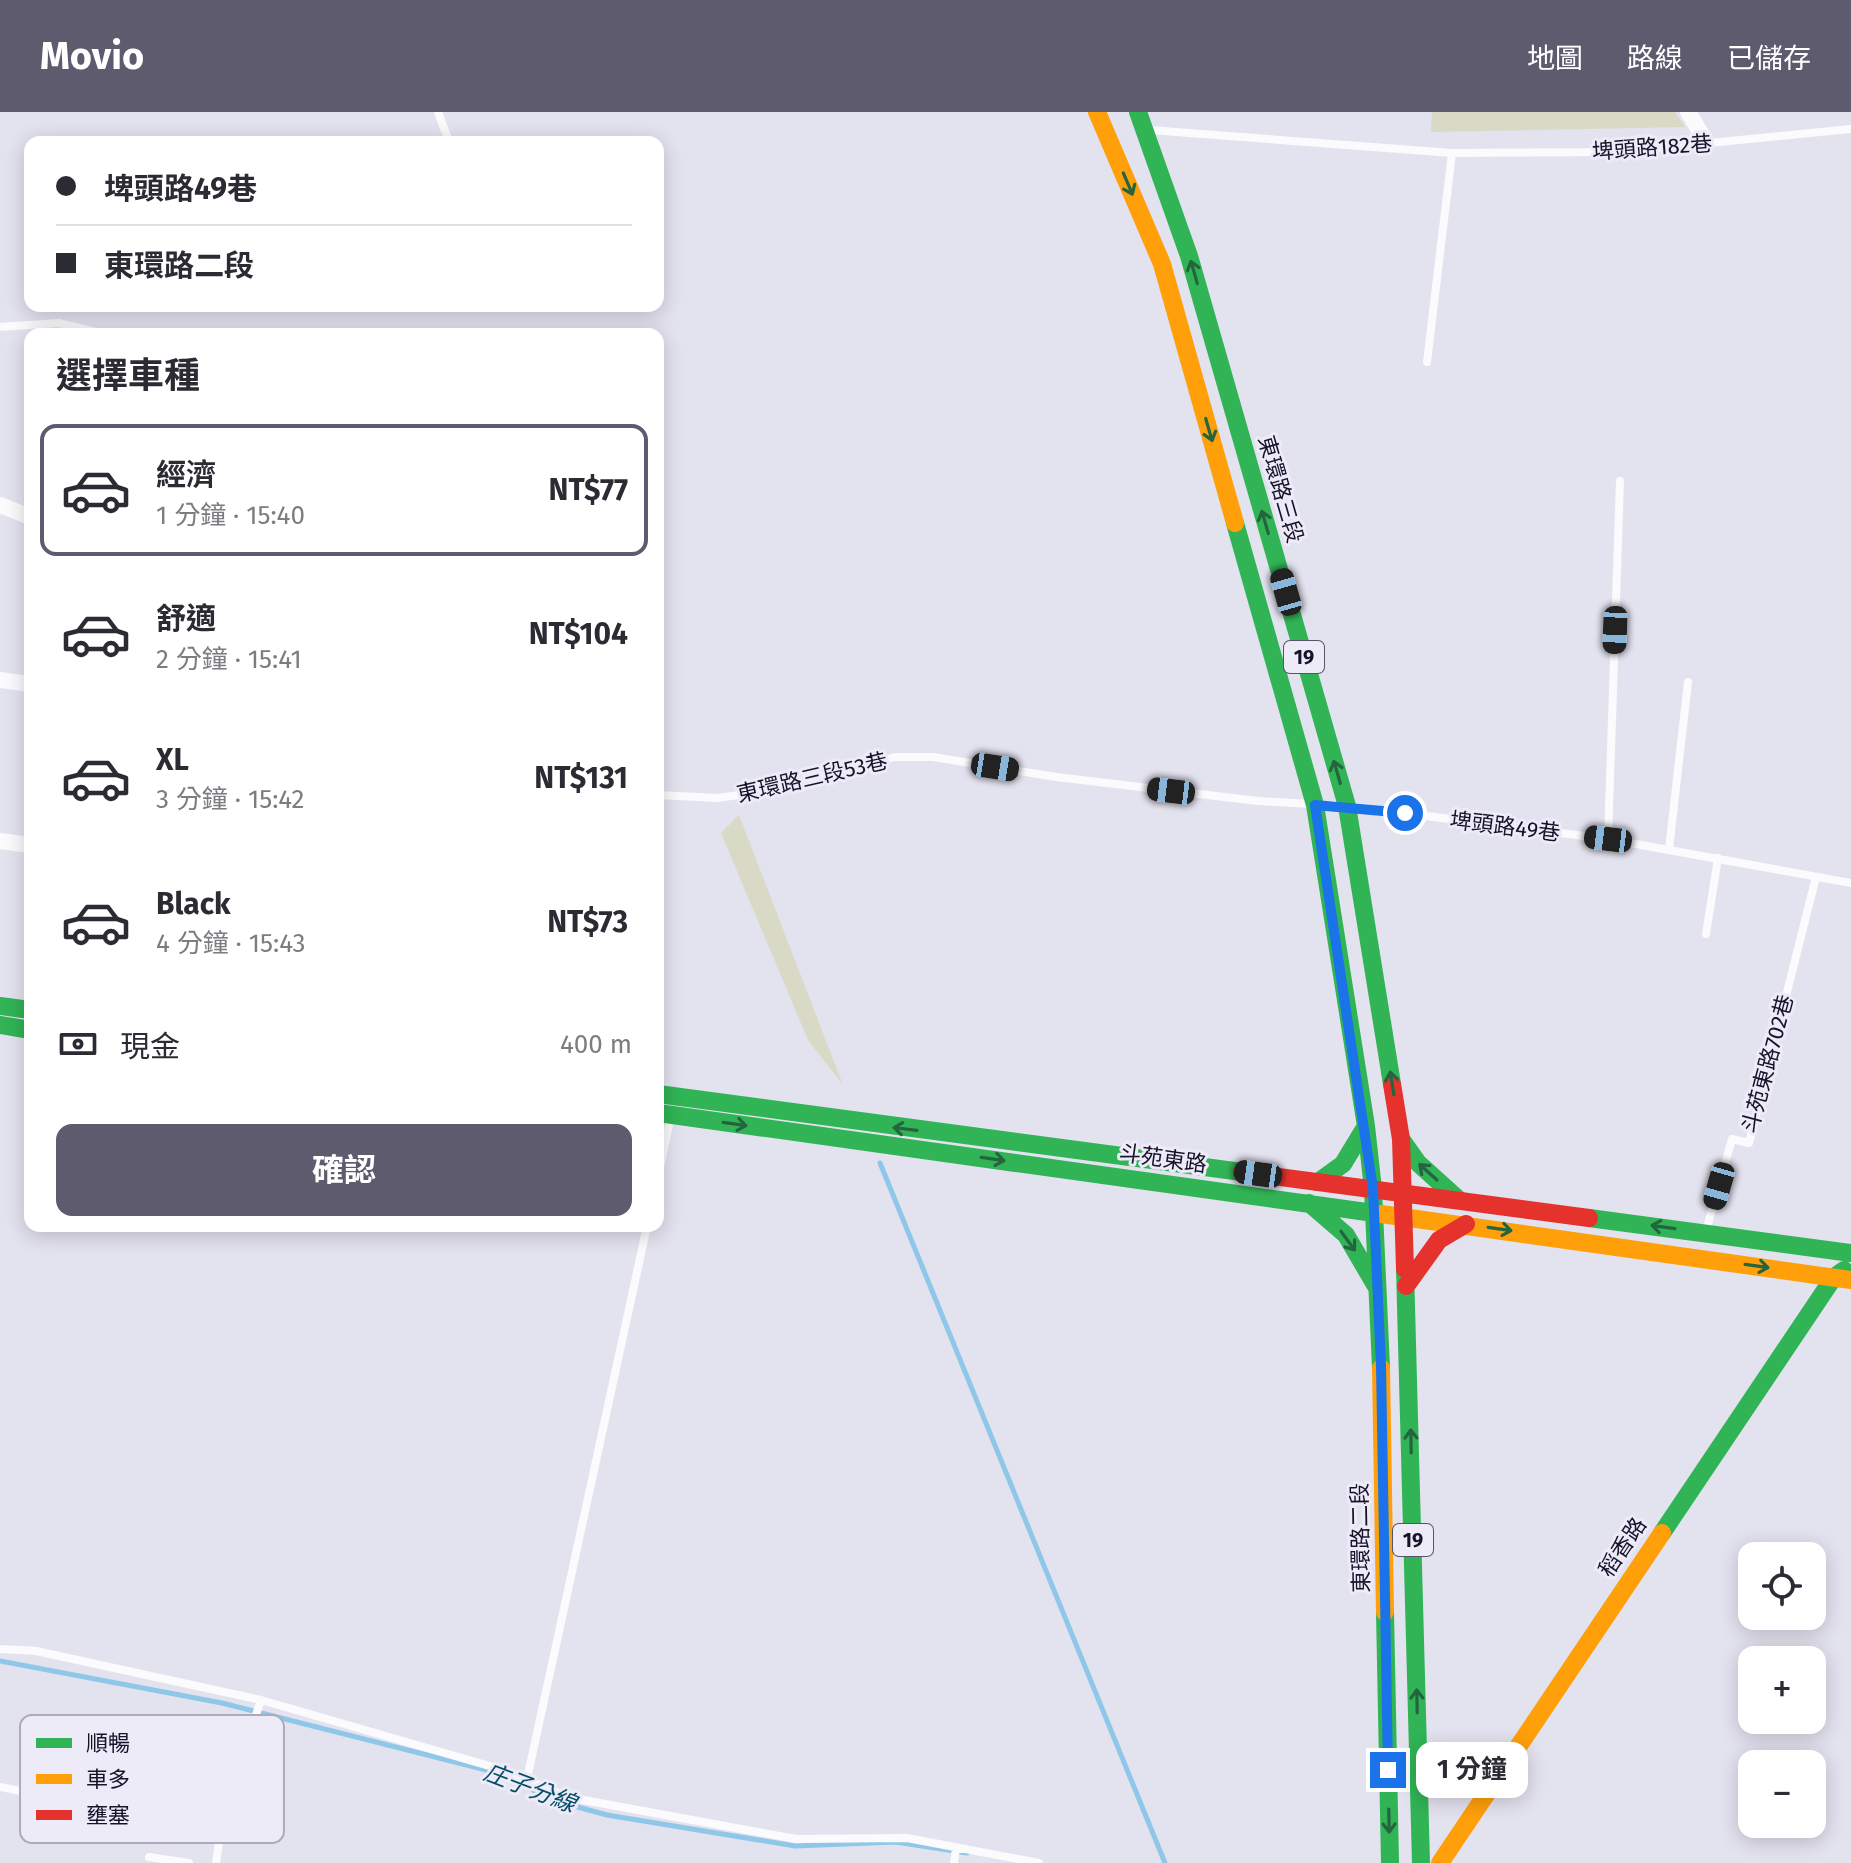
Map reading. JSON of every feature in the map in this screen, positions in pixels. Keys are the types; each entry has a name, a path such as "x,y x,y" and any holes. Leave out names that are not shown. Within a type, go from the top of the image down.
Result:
{"main road":[{"name":"19","path":"1097,112 1162,264 1315,805 1366,1126 1373,1211"},
{"name":"東環路三段","path":"1138,112 1189,256 1347,806 1401,1139 1403,1216"},
{"path":"0,1006 24,1009"},
{"path":"0,1025 24,1029"},
{"name":"斗苑東路","path":"664,1095 1851,1253"},
{"name":"斗苑東路","path":"665,1114 1842,1278"},
{"path":"1318,1182 1343,1164 1366,1126"},
{"path":"1401,1139 1418,1163 1459,1200"},
{"path":"1308,1203 1346,1235 1377,1288"},
{"name":"東環路二段","path":"1373,1211 1390,1863"},
{"name":"19","path":"1403,1216 1421,1863"},
{"path":"1406,1286 1439,1240 1466,1224"},
{"name":"稻香路","path":"1440,1863 1851,1264"}],"street":[{"path":"1688,112 1707,143"},
{"path":"0,505 24,515"},
{"path":"0,680 24,683"},
{"path":"0,841 24,844"}],"lane":[{"path":"438,112 447,136"},
{"name":"埤頭路182巷","path":"1146,129 1452,153 1617,152 1851,129"},
{"path":"1427,362 1452,153"},
{"path":"0,327 59,323 79,328"},
{"path":"1608,839 1620,481"},
{"path":"1669,849 1688,682"},
{"name":"東環路三段53巷","path":"664,795 717,798 767,791 895,757 933,757 1072,779 1347,806"},
{"name":"埤頭路49巷","path":"1347,806 1608,839 1851,883"},
{"path":"1706,934 1718,858"},
{"name":"斗苑東路702巷","path":"1705,1233 1732,1139 1749,1143 1816,877"},
{"path":"527,1779 646,1232"},
{"path":"0,1649 36,1651 261,1700 527,1779 567,1797 796,1839 907,1838 1039,1863"},
{"path":"256,1715 261,1700"},
{"path":"0,1787 20,1791"},
{"path":"216,1863 219,1843"},
{"path":"954,1863 956,1848"},
{"path":"149,1857 189,1863"}],"green space":[{"path":"1432,112 1675,112 1685,127 1431,132"},
{"path":"739,815 843,1085 808,1040 721,833"}],"waterway":[{"path":"880,1163 1165,1863"},
{"name":"庄子分線","path":"0,1661 222,1703 269,1715"},
{"name":"庄子分線","path":"284,1719 502,1774 552,1800 607,1815 795,1846 896,1842 967,1853"}],"traffic: fast":[{"path":"1138,112 1189,256 1347,806 1392,1084"},
{"path":"1235,523 1315,805 1366,1126 1373,1189 1381,1368"},
{"path":"0,1006 24,1009"},
{"path":"0,1025 24,1029"},
{"path":"664,1095 1242,1172"},
{"path":"664,1114 1381,1214"},
{"path":"1318,1182 1343,1164 1366,1126"},
{"path":"1401,1139 1418,1163 1459,1200"},
{"path":"1309,1203 1346,1235 1377,1288"},
{"path":"1589,1218 1851,1253"},
{"path":"1405,1269 1421,1863"},
{"path":"1662,1533 1834,1277 1844,1270"},
{"path":"1385,1612 1390,1863"}],"traffic: slow":[{"path":"1097,112 1162,264 1235,523"},
{"path":"1381,1214 1851,1280"},
{"path":"1381,1368 1385,1612"},
{"path":"1440,1863 1662,1533"}],"traffic: jam":[{"path":"1392,1084 1401,1139 1405,1269"},
{"path":"1242,1172 1589,1218"},
{"path":"1406,1286 1439,1240 1466,1224"}],"route":[{"path":"1388,1770 1381,1366 1373,1189 1366,1126 1315,805 1405,813"}]}
